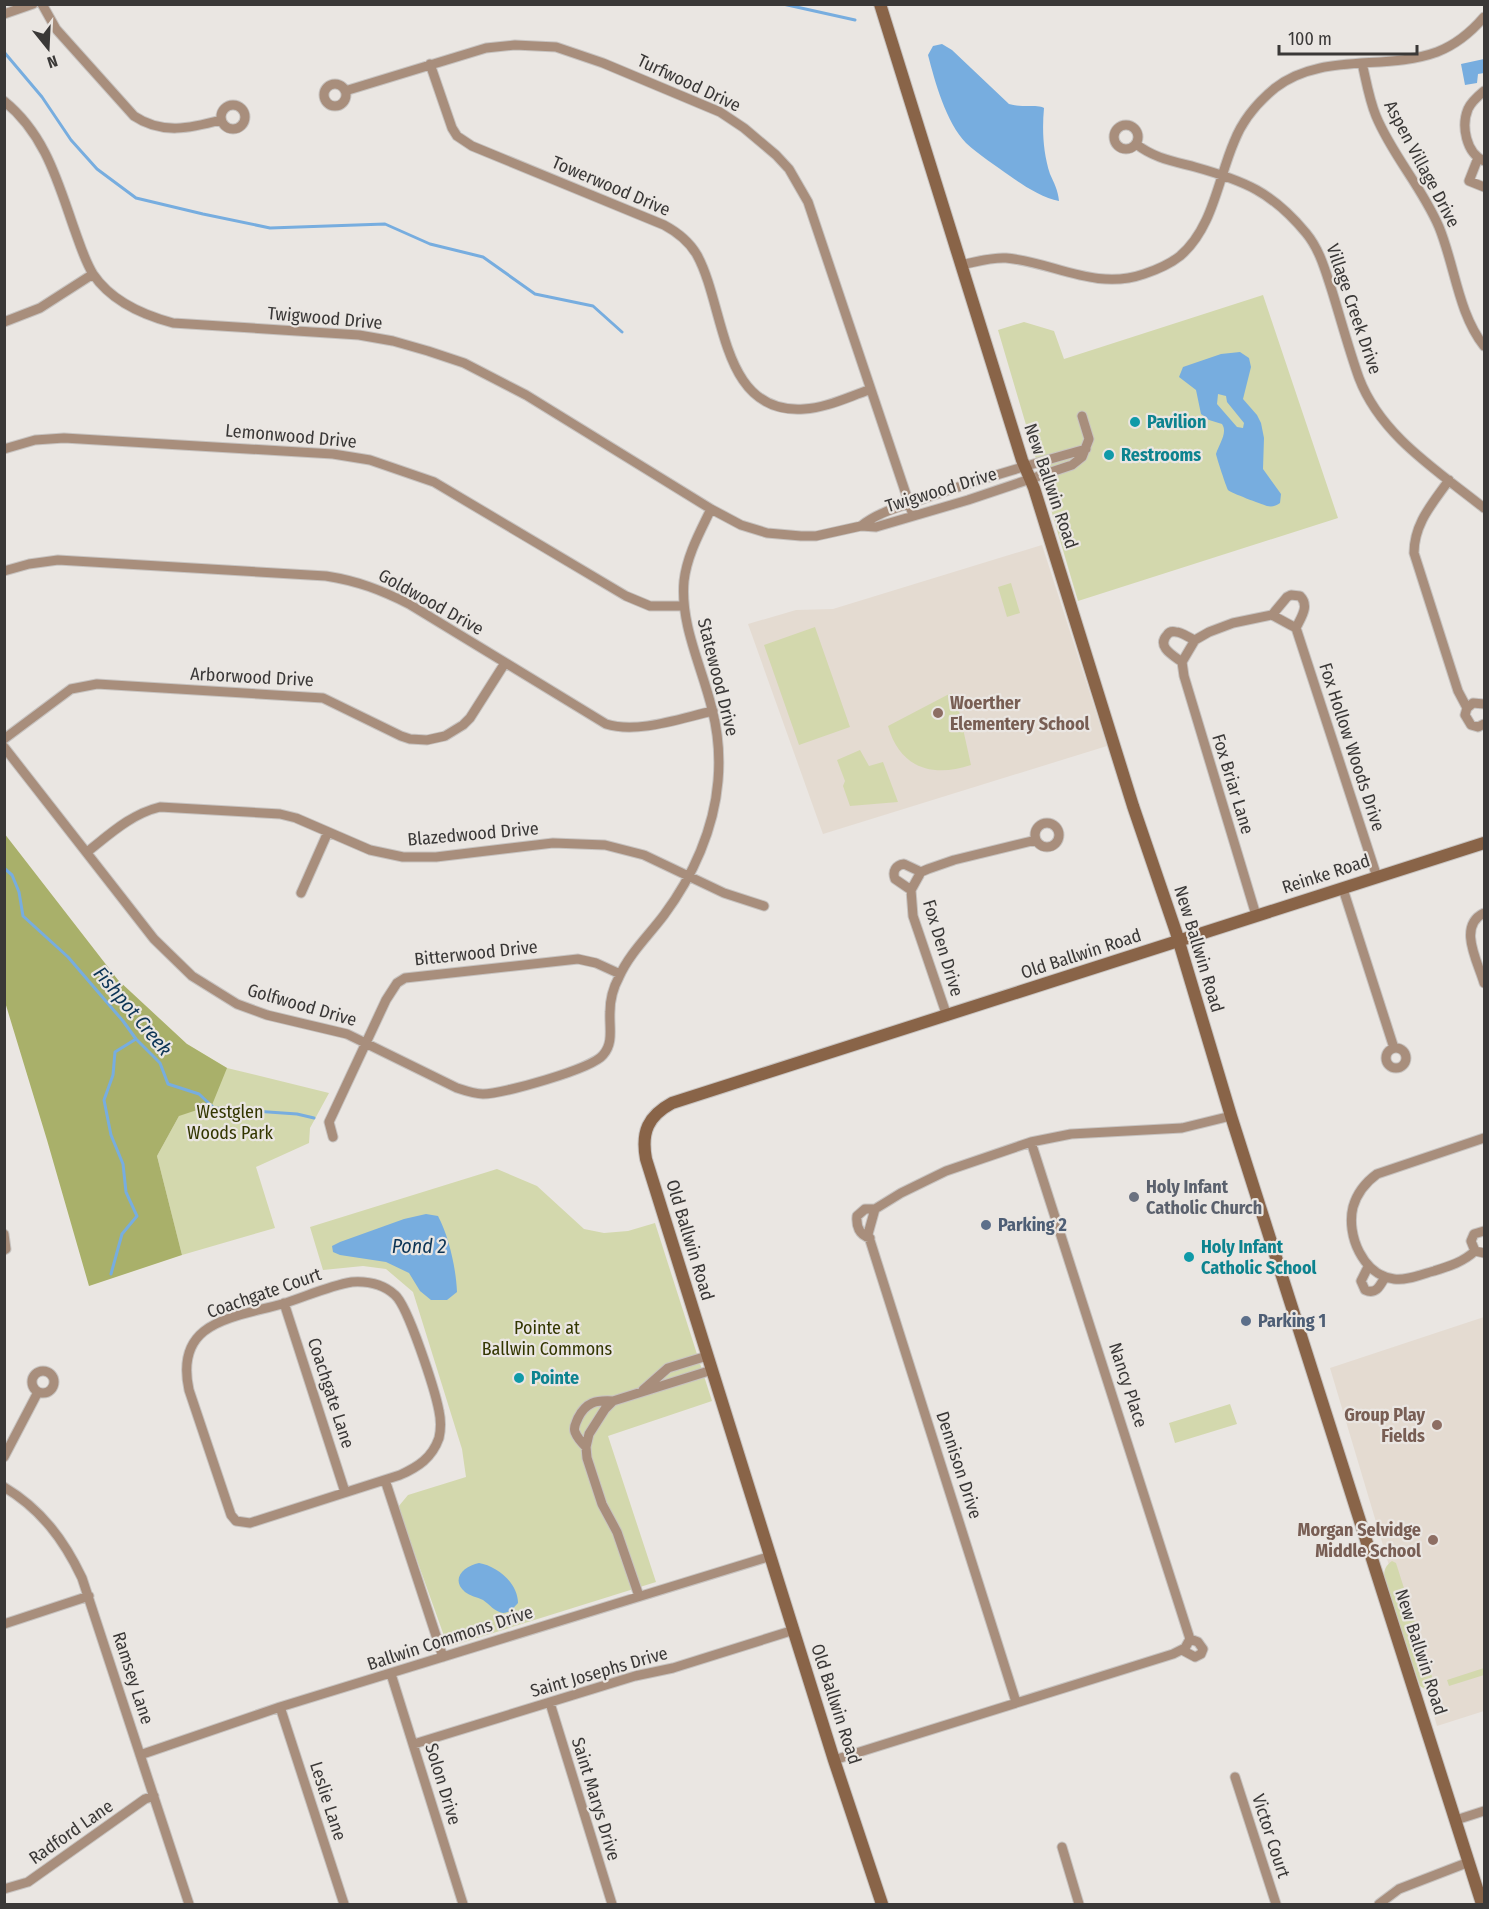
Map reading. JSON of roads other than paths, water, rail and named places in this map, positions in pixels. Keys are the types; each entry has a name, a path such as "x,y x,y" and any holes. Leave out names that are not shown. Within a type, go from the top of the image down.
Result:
{"main road":[{"name":"New Ballwin Road","path":"880,4 1133,806 1179,942 1231,1116 1482,1905"},
{"name":"Reinke Road","path":"1179,942 1256,915 1485,843"},
{"name":"Old Ballwin Road","path":"882,1905 834,1760 646,1159 644,1139 647,1128 652,1118 660,1110 672,1103 1179,942"}],"street":[{"path":"4,14 33,4"},
{"path":"42,4 56,29 134,116 144,123 177,130 221,120"},
{"path":"961,265 988,258 1003,258 1032,262 1065,273 1095,279 1114,280 1142,275 1169,263 1190,246 1205,222 1239,130 1257,106 1275,88 1287,80 1314,69 1409,59 1437,52 1450,46 1485,17"},
{"name":"Turfwood Drive","path":"345,91 486,48 515,45 556,47 603,63 720,112 744,128 761,141 789,169 808,202 869,390 913,515"},
{"name":"Aspen Village Drive","path":"1362,63 1382,130 1424,195 1444,243 1467,315 1478,338 1485,346"},
{"name":"Towerwood Drive","path":"430,64 452,128 457,136 472,146 664,225 674,230 689,244 702,267 734,365 741,378 758,398 780,408 807,409 820,407 869,390"},
{"path":"1485,91 1469,107 1465,122 1465,133 1470,146 1481,160 1469,181 1485,188"},
{"name":"Twigwood Drive","path":"4,101 29,124 44,148 82,251 93,273 114,295 130,307 173,323 359,335 393,341 464,363 526,395 711,509 755,530 783,535 816,536 861,526 876,527 968,501 1072,465 1082,457 1086,449"},
{"name":"Village Creek Drive","path":"1136,144 1149,154 1223,175 1259,189 1307,233 1321,258 1360,379 1385,422 1403,442 1485,508"},
{"path":"4,322 40,308 93,273"},
{"path":"1082,416 1089,439 1086,449"},
{"name":"Lemonwood Drive","path":"4,449 35,440 64,438 310,452 370,460 434,482 626,596 650,606 684,606"},
{"name":"Twigwood Drive","path":"861,526 871,518 909,504 1025,465 1086,449"},
{"path":"1449,480 1420,522 1414,553 1458,691 1467,708"},
{"name":"Statewood Drive","path":"609,1044 612,997 620,974 665,914 690,875 704,842 715,803 718,762 713,711 689,631 684,606 684,581 690,554 711,509"},
{"name":"Goldwood Drive","path":"4,571 29,564 58,560 340,578 368,585 401,600 606,724 615,727 640,727 713,711"},
{"path":"1182,662 1195,640 1233,623 1272,615 1296,628 1305,602 1300,596 1291,595 1272,615"},
{"name":"Fox Hollow Woods Drive","path":"1296,628 1377,877"},
{"name":"Fox Briar Lane","path":"1195,640 1176,632 1170,632 1165,637 1164,644 1166,651 1182,662 1184,676 1256,915"},
{"name":"Arborwood Drive","path":"4,739 71,689 97,684 323,698 401,736 418,740 436,738 455,731 470,718 505,663"},
{"path":"1485,704 1477,702 1467,708 1465,715 1468,722 1474,726 1485,724"},
{"name":"Golfwood Drive","path":"4,747 154,939 200,982 237,1004 267,1015 333,1029 368,1042 471,1093 485,1094 511,1090 588,1065 603,1056 609,1044"},
{"name":"Blazedwood Drive","path":"87,852 126,821 160,807 273,813 296,818 370,850 403,857 455,856 553,843 605,845 644,855 724,893 764,906"},
{"path":"301,893 328,832"},
{"name":"Fox Den Drive","path":"946,1016 913,916 911,890 921,872 954,860 1036,840"},
{"name":"Fox Den Drive","path":"911,890 897,882 894,871 898,866 904,864 921,872"},
{"path":"1343,889 1394,1048"},
{"path":"1485,913 1478,916 1472,923 1469,933 1485,983"},
{"name":"Bitterwood Drive","path":"333,1137 329,1122 391,990 405,978 568,960 596,963 620,974"},
{"name":"Dennison Drive","path":"870,1238 858,1229 857,1216 865,1209 875,1209 901,1193 946,1171 1031,1142 1071,1134 1182,1128 1231,1116"},
{"path":"1485,1138 1377,1174 1363,1187 1352,1209 1352,1225 1363,1260 1375,1272 1394,1280 1409,1278 1465,1260 1480,1252 1471,1245 1472,1237 1477,1232 1485,1231"},
{"name":"Nancy Place","path":"834,1760 1182,1650 1195,1657 1201,1654 1203,1649 1198,1642 1190,1639 1031,1142"},
{"name":"Dennison Drive","path":"875,1209 869,1228 870,1238 1016,1701"},
{"path":"4,1234 6,1249 4,1250"},
{"path":"1368,1267 1361,1281 1365,1290 1371,1292 1377,1290 1385,1277"},
{"name":"Coachgate Court","path":"369,1282 396,1295 412,1324 439,1409 441,1425 434,1448 420,1465 385,1480 250,1523 236,1521 231,1515 186,1377 189,1350 202,1332 218,1322 339,1284 369,1282"},
{"name":"Coachgate Lane","path":"284,1303 345,1492"},
{"path":"641,1392 668,1368 707,1356"},
{"path":"586,1447 575,1434 574,1426 587,1404 599,1400 613,1401 712,1370"},
{"path":"4,1457 38,1392"},
{"path":"613,1401 589,1434 586,1447 587,1458 602,1504 617,1532 639,1596"},
{"path":"385,1480 443,1656"},
{"name":"Ramsey Lane","path":"4,1487 31,1505 51,1526 76,1564 89,1596 189,1905"},
{"name":"Ballwin Commons Drive","path":"140,1755 280,1707 771,1556"},
{"path":"4,1624 89,1596"},
{"name":"Saint Josephs Drive","path":"414,1744 794,1630"},
{"path":"1182,1650 1190,1639"},
{"name":"Solon Drive","path":"391,1674 463,1905"},
{"name":"Saint Marys Drive","path":"550,1703 612,1905"},
{"name":"Leslie Lane","path":"280,1707 344,1905"},
{"name":"Victor Court","path":"1234,1778 1276,1905"},
{"name":"Radford Lane","path":"4,1889 28,1882 145,1799 154,1796"},
{"path":"1456,1820 1485,1811"},
{"path":"1062,1847 1079,1905"},
{"path":"1379,1905 1389,1895 1408,1885 1469,1863"}],"water":[{"path":"942,44 952,50 1009,104 1044,108 1043,133 1046,158 1059,201 1027,188 1015,180 976,152 959,134 942,101 928,55 933,46"},
{"path":"1484,59 1484,73 1478,74 1477,83 1465,85 1461,64"},
{"path":"1240,352 1249,358 1251,367 1243,399 1261,423 1264,438 1263,469 1281,494 1280,503 1275,506 1267,506 1228,490 1216,454 1224,435 1224,427 1201,414 1196,390 1179,377 1183,367 1221,354","holes":["1218,394 1226,396 1227,402 1244,423 1243,428 1237,427 1217,404"]},
{"name":"Pond 2","path":"426,1214 438,1216 451,1253 457,1292 447,1300 431,1300 420,1291 409,1273 386,1262 333,1252 332,1246 340,1242 404,1219"},
{"path":"479,1563 493,1568 510,1582 518,1603 510,1611 503,1613 497,1611 461,1587 459,1578 464,1570"}],"waterway":[{"path":"783,4 855,20"},
{"path":"4,52 42,97 71,140 97,169 136,198 270,228 385,224 430,244 483,257 535,294 593,306 622,332"},
{"name":"Fishpot Creek","path":"4,868 12,875 19,892 23,916 68,957 136,1039 160,1063 168,1084 199,1094 214,1108 297,1114 314,1118"},
{"path":"111,1274 122,1234 137,1216 126,1192 123,1164 111,1135 104,1100 113,1075 115,1052 136,1039"}],"place":[{"name":"Pavilion","path":"1135,422"},
{"name":"Restrooms","path":"1109,455"},
{"name":"Woerther Elementery School","path":"938,713"},
{"name":"Holy Infant Catholic Church","path":"1134,1197"},
{"name":"Parking 2","path":"986,1225"},
{"name":"Holy Infant Catholic School","path":"1189,1257"},
{"name":"Parking 1","path":"1246,1321"},
{"name":"Pointe","path":"519,1378"},
{"name":"Group Play Fields","path":"1437,1425"},
{"name":"Morgan Selvidge Middle School","path":"1433,1540"}],"park label":[{"name":"Westglen Woods Park","path":"230,1122"},
{"name":"Pointe at Ballwin Commons","path":"547,1338"}]}
